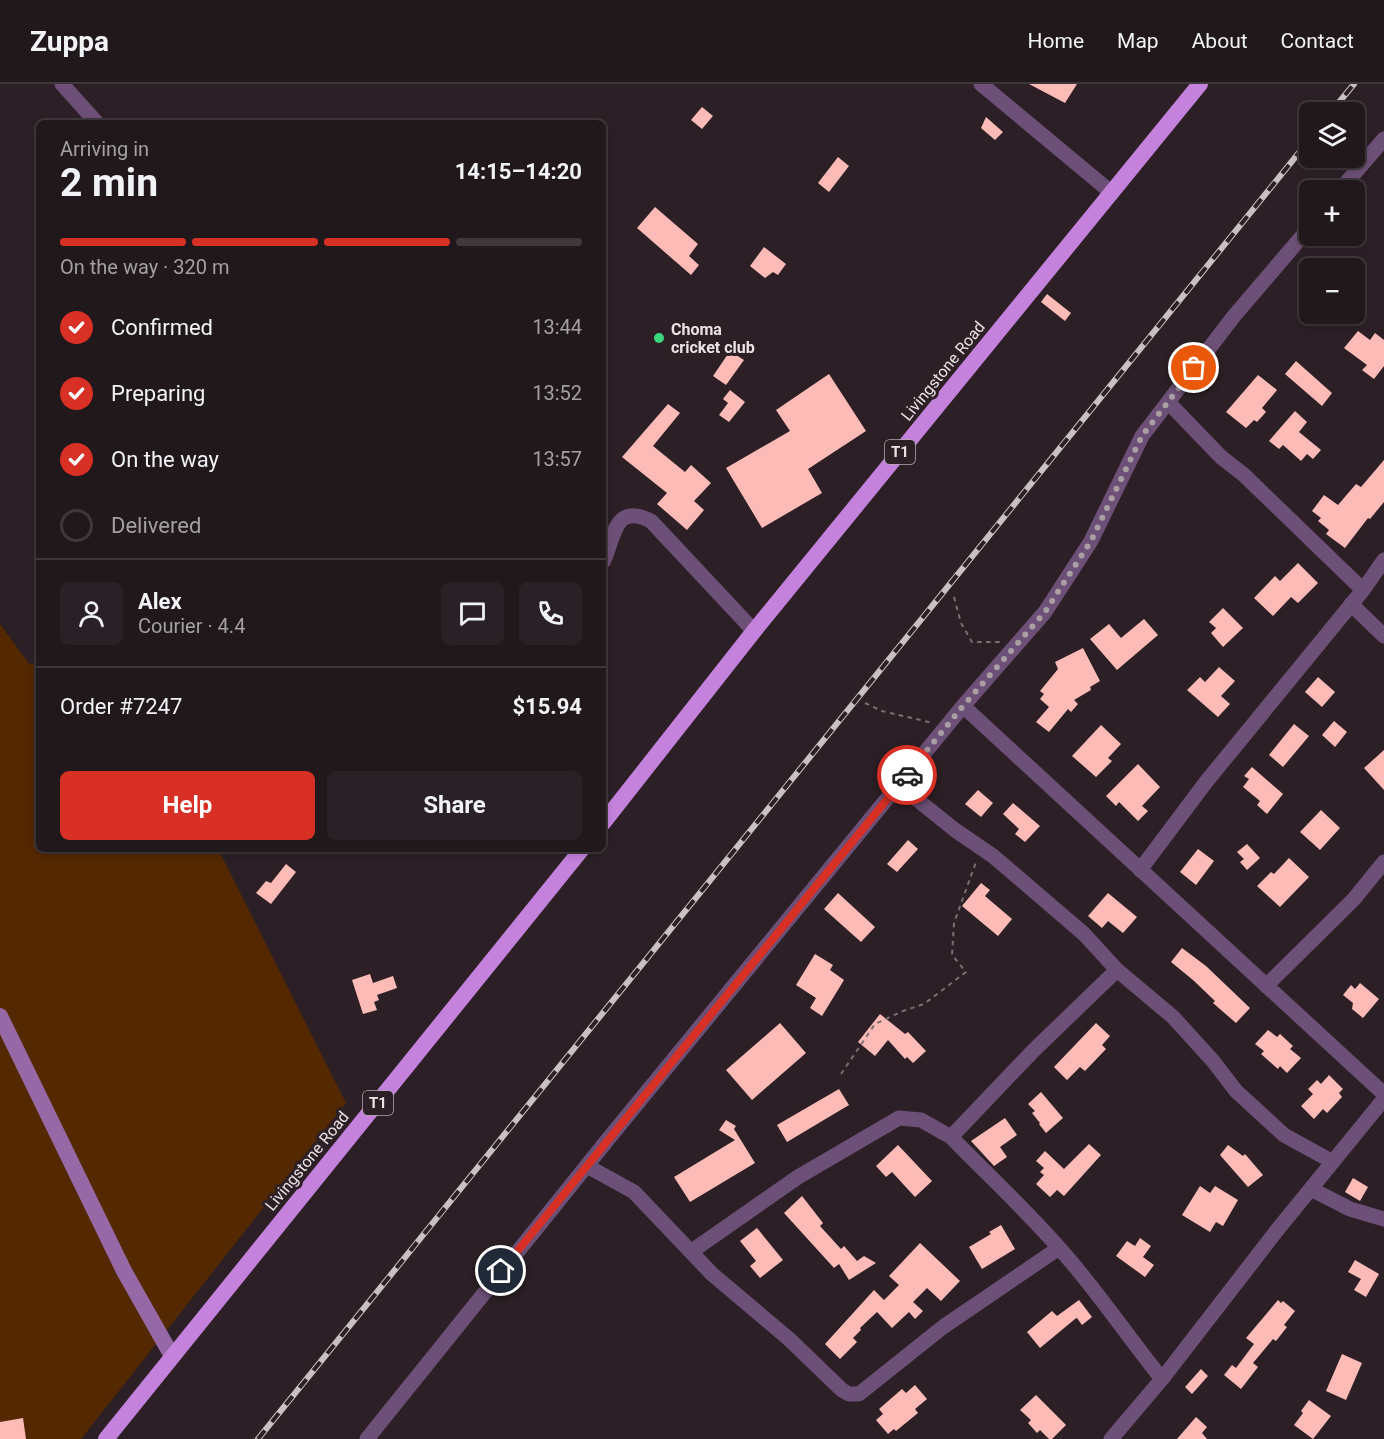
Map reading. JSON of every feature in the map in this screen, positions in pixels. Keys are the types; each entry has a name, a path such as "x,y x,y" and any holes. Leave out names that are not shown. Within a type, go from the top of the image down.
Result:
{"highway":[{"name":"Livingstone Road","path":"606,817 754,631 1200,84"},
{"name":"Livingstone Road","path":"106,1439 580,852"}],"main road":[{"path":"0,1016 124,1271 172,1356"}],"street":[{"path":"62,84 94,120"},
{"path":"981,84 1112,193"},
{"path":"1349,180 1384,139"},
{"path":"366,1439 963,706 1045,612 1091,541 1142,436 1234,316 1299,240"},
{"path":"1168,402 1221,457 1244,475 1363,590"},
{"path":"606,554 615,528 621,520 630,515 638,515 651,521 754,631"},
{"path":"1140,870 1206,782 1363,590 1384,560"},
{"path":"1351,604 1384,636"},
{"path":"963,706 1384,1094"},
{"path":"899,785 955,830 993,856 1084,934 1117,970 1173,1017 1236,1090 1284,1135 1333,1162"},
{"path":"1266,986 1354,899 1384,862"},
{"path":"951,1137 1033,1051 1117,970"},
{"path":"1111,1439 1162,1379 1384,1099"},
{"path":"692,1251 798,1177 899,1118 921,1120 951,1137 1059,1248 1093,1287 1162,1379"},
{"path":"587,1166 634,1192 692,1251 711,1274 789,1339 849,1394 859,1394 943,1327 1059,1248"},
{"path":"1311,1189 1350,1209 1384,1219"}],"path":[{"path":"954,597 962,623 972,642 1006,642"},
{"path":"865,703 890,713 947,726"},
{"path":"842,1074 875,1024 924,1004 966,972 952,955 954,923 981,848"}],"shaded area":[{"path":"0,624 30,665 36,662 36,852 220,852 346,1103 81,1439 0,1439"}],"building":[{"path":"1029,84 1077,84 1065,103"},
{"path":"702,107 713,116 702,129 691,120"},
{"path":"986,117 1003,132 995,140 981,128"},
{"path":"838,157 849,166 829,192 818,183"},
{"path":"655,207 698,244 689,256 699,265 691,275 637,228"},
{"path":"764,247 786,264 778,275 773,272 765,278 750,266"},
{"path":"1047,294 1071,313 1065,321 1041,302"},
{"path":"1358,331 1370,340 1375,333 1384,340 1384,366 1374,379 1362,370 1367,365 1344,348"},
{"path":"730,351 744,360 726,385 713,376"},
{"path":"1296,361 1332,393 1322,406 1285,374"},
{"path":"829,374 866,431 808,469 822,493 762,528 726,468 790,431 776,410"},
{"path":"1258,375 1277,390 1262,408 1266,412 1257,422 1254,420 1246,428 1226,412"},
{"path":"730,390 745,402 729,422 719,415 728,403 723,399"},
{"path":"668,404 680,413 653,446 685,472 691,465 711,483 694,501 704,510 687,530 657,504 667,493 622,457"},
{"path":"1295,411 1307,422 1299,432 1321,450 1313,459 1307,454 1301,461 1283,445 1279,449 1269,441"},
{"path":"1384,460 1384,502 1370,519 1368,518 1345,548 1326,534 1329,530 1318,521 1321,518 1312,511 1324,495 1338,505 1356,484 1361,487"},
{"path":"1298,563 1318,583 1298,603 1291,597 1273,616 1254,598 1275,576 1280,581"},
{"path":"1223,608 1243,628 1223,647 1211,633 1216,628 1209,622"},
{"path":"1144,619 1158,635 1117,670 1090,639 1109,624 1121,638"},
{"path":"1083,648 1100,681 1090,687 1091,690 1074,700 1078,704 1071,712 1068,709 1049,732 1036,722 1049,707 1040,699 1044,694 1040,691 1058,669 1055,662"},
{"path":"1219,667 1235,681 1221,696 1230,704 1218,717 1187,690 1200,677 1205,682"},
{"path":"1318,677 1335,692 1322,707 1305,692"},
{"path":"1334,721 1347,732 1335,747 1322,735"},
{"path":"1294,724 1309,736 1283,767 1269,755"},
{"path":"1101,725 1121,744 1108,758 1112,761 1096,777 1072,756"},
{"path":"1384,750 1384,790 1364,768"},
{"path":"1138,764 1160,787 1142,806 1148,811 1138,821 1119,802 1116,806 1106,796"},
{"path":"1252,767 1283,794 1267,814 1257,805 1260,801 1243,787 1249,779 1244,776"},
{"path":"978,790 993,803 981,817 965,804"},
{"path":"1013,803 1040,826 1025,842 1015,834 1019,829 1003,814"},
{"path":"1321,810 1340,828 1320,850 1300,832"},
{"path":"908,840 918,849 897,872 887,864"},
{"path":"1247,844 1260,858 1247,870 1240,862 1244,859 1237,852"},
{"path":"1198,849 1214,861 1196,885 1180,872"},
{"path":"1289,858 1309,877 1280,907 1257,886 1271,872 1274,874"},
{"path":"286,864 296,872 271,904 256,893 266,881 271,883"},
{"path":"981,883 990,890 985,896 1012,919 998,936 962,906"},
{"path":"838,893 875,927 861,942 824,909"},
{"path":"1108,893 1137,917 1123,933 1108,921 1102,928 1088,916"},
{"path":"1182,948 1206,966 1250,1008 1236,1023 1213,1003 1215,1001 1193,980 1171,962"},
{"path":"815,954 833,965 830,970 844,980 822,1016 810,1008 816,998 796,985"},
{"path":"370,974 373,983 393,976 397,988 377,995 379,1000 374,1002 377,1010 363,1014 352,980"},
{"path":"1360,983 1379,999 1363,1018 1352,1009 1353,1003 1343,995 1351,985 1355,989"},
{"path":"880,1014 905,1034 908,1032 926,1051 913,1063 907,1057 905,1059 888,1040 875,1056 858,1042"},
{"path":"780,1023 806,1053 752,1100 726,1070"},
{"path":"1096,1023 1110,1036 1102,1045 1106,1049 1085,1071 1080,1067 1067,1080 1054,1067"},
{"path":"1268,1030 1277,1037 1280,1034 1293,1046 1290,1049 1301,1058 1287,1073 1280,1066 1278,1069 1261,1054 1264,1051 1255,1044"},
{"path":"1329,1075 1343,1089 1339,1093 1342,1097 1327,1113 1323,1109 1314,1119 1301,1106 1313,1094 1308,1089 1317,1080 1321,1084"},
{"path":"839,1089 849,1105 787,1142 777,1125"},
{"path":"1041,1092 1063,1118 1046,1133 1032,1113 1035,1111 1028,1104"},
{"path":"1005,1118 1017,1135 1000,1147 1007,1157 994,1166 971,1141"},
{"path":"726,1120 736,1126 734,1129 755,1163 690,1202 674,1177 735,1140 719,1130"},
{"path":"1089,1144 1101,1155 1064,1196 1057,1190 1050,1197 1036,1184 1044,1175 1040,1172 1044,1168 1036,1161 1045,1151 1064,1169"},
{"path":"898,1145 932,1181 915,1197 892,1172 886,1177 876,1166"},
{"path":"1228,1145 1243,1156 1245,1154 1263,1175 1248,1187 1220,1155"},
{"path":"1353,1178 1368,1187 1360,1201 1345,1192"},
{"path":"1200,1186 1210,1193 1215,1186 1238,1200 1223,1226 1216,1222 1210,1232 1182,1215"},
{"path":"802,1196 823,1223 820,1226 841,1249 844,1246 857,1261 864,1256 876,1263 849,1280 839,1264 834,1268 784,1213"},
{"path":"1001,1225 1015,1249 982,1269 969,1247"},
{"path":"757,1228 783,1260 760,1278 750,1266 756,1261 740,1241"},
{"path":"1140,1238 1151,1246 1143,1257 1154,1265 1145,1277 1116,1256 1127,1241 1135,1246"},
{"path":"920,1243 960,1281 941,1301 927,1288 913,1302 923,1311 915,1319 909,1312 892,1328 877,1312 860,1328 861,1330 853,1338 857,1342 840,1359 825,1344 874,1290 884,1300 899,1285 889,1276"},
{"path":"1355,1260 1379,1274 1366,1297 1354,1290 1361,1279 1348,1272"},
{"path":"1079,1300 1092,1317 1082,1325 1077,1318 1075,1319 1040,1348 1027,1332 1052,1311 1057,1316"},
{"path":"1278,1300 1281,1303 1283,1301 1295,1311 1284,1325 1287,1327 1276,1341 1273,1339 1253,1363 1258,1367 1241,1389 1224,1375 1232,1365 1236,1368 1254,1344 1246,1338"},
{"path":"1342,1354 1362,1363 1346,1400 1326,1391"},
{"path":"1201,1369 1208,1376 1192,1394 1185,1387"},
{"path":"915,1385 927,1399 915,1409 918,1413 896,1431 894,1429 888,1434 876,1420 883,1414 879,1409 902,1389 906,1393"},
{"path":"1036,1395 1066,1425 1052,1439 1040,1430 1037,1433 1028,1423 1031,1420 1020,1410"},
{"path":"1309,1400 1331,1416 1313,1439 1294,1425"},
{"path":"1196,1417 1207,1427 1202,1433 1207,1439 1177,1439"},
{"path":"23,1418 26,1439 0,1439 0,1422"}],"railway":[{"path":"1339,102 1354,84"},
{"path":"258,1439 1299,153"}],"way so far":[{"path":"907,775 963,706 1045,612 1091,541 1142,436 1194,368"}],"place":[{"name":"Choma cricket club","path":"659,338"}],"route":[{"path":"501,1271 907,775"}]}
